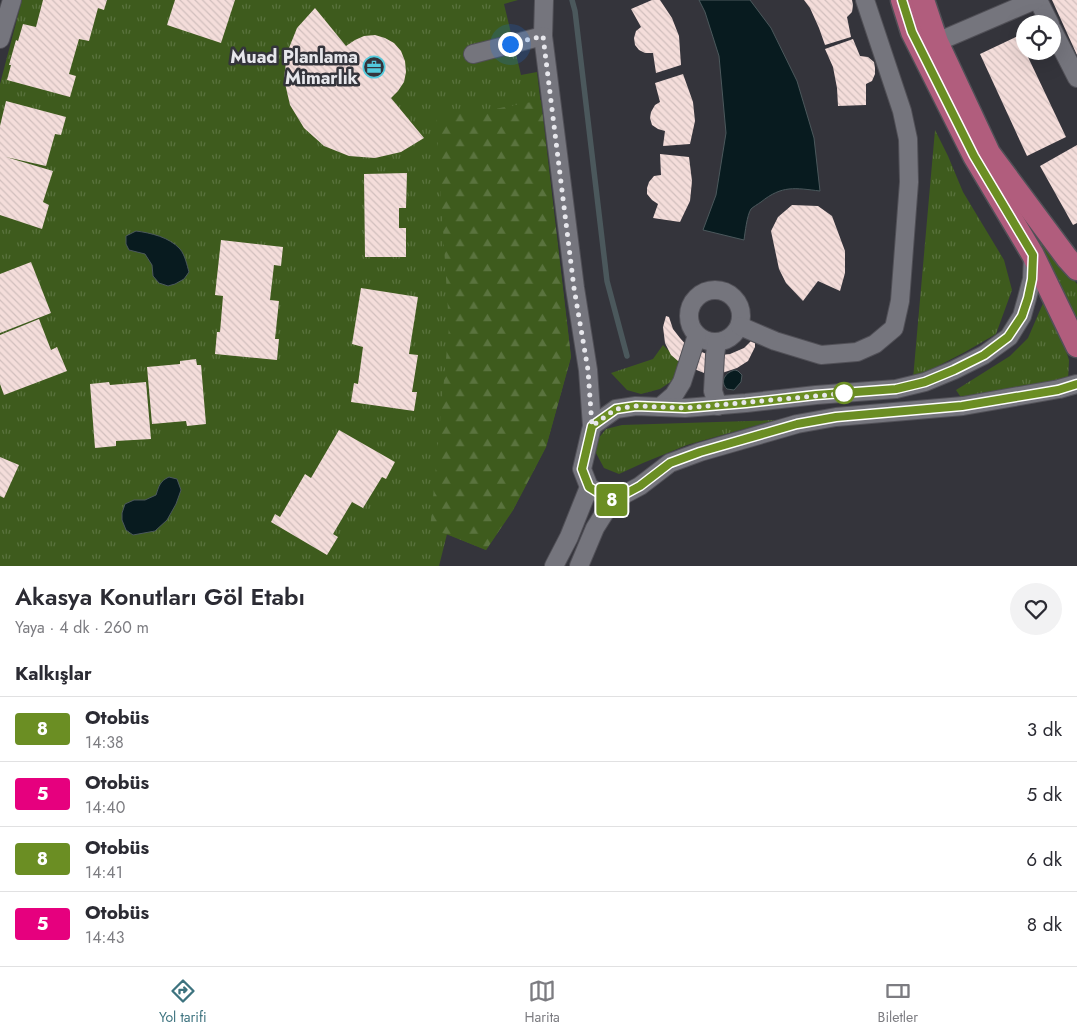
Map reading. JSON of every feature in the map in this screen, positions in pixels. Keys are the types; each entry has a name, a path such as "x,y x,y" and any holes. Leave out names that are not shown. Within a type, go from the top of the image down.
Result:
{"main road":[{"path":"902,0 912,32 969,147 1033,255 1077,346"},
{"path":"923,0 937,42 989,153 1077,269"}],"street":[{"path":"0,39 12,0"},
{"path":"544,0 543,36 574,288 588,370 592,426 582,469 589,487 612,501"},
{"path":"740,326 775,341 821,355 856,352 875,344 894,328 900,300 908,192 908,138 902,111 865,0"},
{"path":"937,42 1037,0 1045,15"},
{"path":"473,54 543,36"},
{"path":"1061,47 1077,78"},
{"path":"592,426 616,409 636,406 685,408 718,406 816,395 896,389 925,382 984,355 1008,337 1022,316 1028,298 1032,279 1033,255"},
{"path":"715,289 724,290 732,294 738,301 741,309 742,318 740,326 731,338 724,341 710,342 703,339 692,328 689,319 692,302 706,291 715,289"},
{"path":"660,407 674,395 682,382 697,335"},
{"path":"717,342 713,391 718,406"},
{"path":"579,566 595,528 612,501 640,486 670,463 700,452 797,424 836,417 962,406 1058,390 1077,384"},
{"path":"554,566 569,536 589,487"}],"green space":[{"path":"22,0 518,0 504,4 521,75 537,72 571,357 546,447 513,510 486,550 447,534 439,566 0,566 0,84"},
{"path":"541,100 571,357 546,447 513,510 486,550 446,534 430,530 449,327 436,115 490,110"},
{"path":"935,130 963,192 1004,260 1012,290 996,334 913,379"},
{"path":"1005,192 1077,284 1077,329"},
{"path":"1044,301 1057,323 1069,360 1068,382 966,399 960,396 956,390 1010,356 1028,338"},
{"path":"663,345 683,365 672,381 660,389 641,394 627,390 611,373 653,359"},
{"path":"776,420 687,445 619,474 604,468 596,453 597,440 606,429 622,425"}],"shaded area":[{"path":"699,0 750,0 771,28 797,81 814,138 820,191 789,189 782,190 769,197 751,209 744,240 703,230 716,195 726,133 719,56 705,12"},
{"path":"136,231 154,234 180,249 185,257 189,272 184,279 168,286 159,283 153,276 152,265 145,254 129,250 126,244 126,236"},
{"path":"735,370 742,375 741,382 734,390 727,389 724,383 725,377"},
{"path":"169,477 177,479 181,490 167,520 155,531 133,535 126,530 122,520 125,504 134,500 145,500 156,495 159,486"}],"building":[{"path":"43,0 107,0 104,10 98,8 89,41 79,39 69,74 76,76 70,97 7,80 16,40 18,41 23,24 36,27"},
{"path":"175,0 235,0 221,43 167,25"},
{"path":"652,0 660,0 672,18 679,36 681,65 656,73 653,53 645,53 635,45 636,31 641,27 631,9"},
{"path":"804,0 852,0 852,12 847,17 851,37 825,45 810,8"},
{"path":"1052,0 1077,0 1077,55 1061,20 1061,15 1059,15"},
{"path":"315,8 346,46 364,36 375,35 394,43 401,51 405,61 406,72 404,82 391,98 424,138 401,152 375,158 349,156 324,146 304,128 290,105 284,79 287,53 297,28"},
{"path":"1016,37 1016,60 1029,60 1066,137 1027,156 980,54"},
{"path":"853,39 860,56 868,57 874,62 875,74 872,81 866,84 866,105 838,106 833,67 825,49"},
{"path":"683,74 693,102 695,121 690,144 663,146 665,131 652,125 650,118 655,105 660,102 655,83"},
{"path":"6,101 66,117 61,135 55,134 46,166 6,157 53,171 43,202 49,205 42,229 0,215 0,126"},
{"path":"1077,145 1077,223 1073,225 1040,166"},
{"path":"660,154 689,157 692,181 690,201 680,222 653,218 658,204 647,194 647,188 654,176 661,175"},
{"path":"407,173 406,208 399,208 399,228 406,228 406,257 365,257 364,174"},
{"path":"792,205 818,206 832,216 845,251 845,273 840,291 818,281 803,301 786,283 779,269 771,231 778,217"},
{"path":"221,240 283,247 281,266 274,265 270,300 279,301 275,339 279,339 277,360 215,354 217,332 220,332 223,296 215,295"},
{"path":"31,262 51,313 0,333 0,274"},
{"path":"361,288 418,297 409,354 418,355 412,392 417,392 414,411 351,402 354,383 358,384 363,347 352,344"},
{"path":"666,316 669,317 673,329 688,347 707,354 730,354 744,348 751,341 755,342 755,347 748,361 737,368 722,373 704,373 687,366 671,355 665,343 663,327"},
{"path":"39,319 51,350 57,347 67,371 4,395 0,384 0,335"},
{"path":"196,359 197,365 201,365 206,424 187,426 186,421 152,424 147,367 180,364 180,361"},
{"path":"109,382 110,385 146,382 151,439 116,441 116,446 95,448 90,384"},
{"path":"339,430 395,462 386,479 382,477 363,508 352,502 333,534 338,537 327,555 271,522 275,514 280,517 305,474 311,478"},
{"path":"0,457 19,465 4,498 0,496"}],"waterway":[{"path":"572,0 575,11 607,281 627,356"}],"bus line":[{"name":"8","path":"902,0 912,32 974,156 1033,255 1032,279 1022,316 1008,337 984,355 925,382 896,389 685,408 636,406 616,409 592,426 582,469 589,487 612,501 640,486 670,463 700,452 797,424 836,417 962,406 1058,390 1077,384"}],"place":[{"name":"Muad Planlama Mimarlık","path":"374,67"}],"route":[{"path":"510,44 543,36 574,288 588,370 592,426 616,409 636,406 685,408 848,393 844,393"}]}
